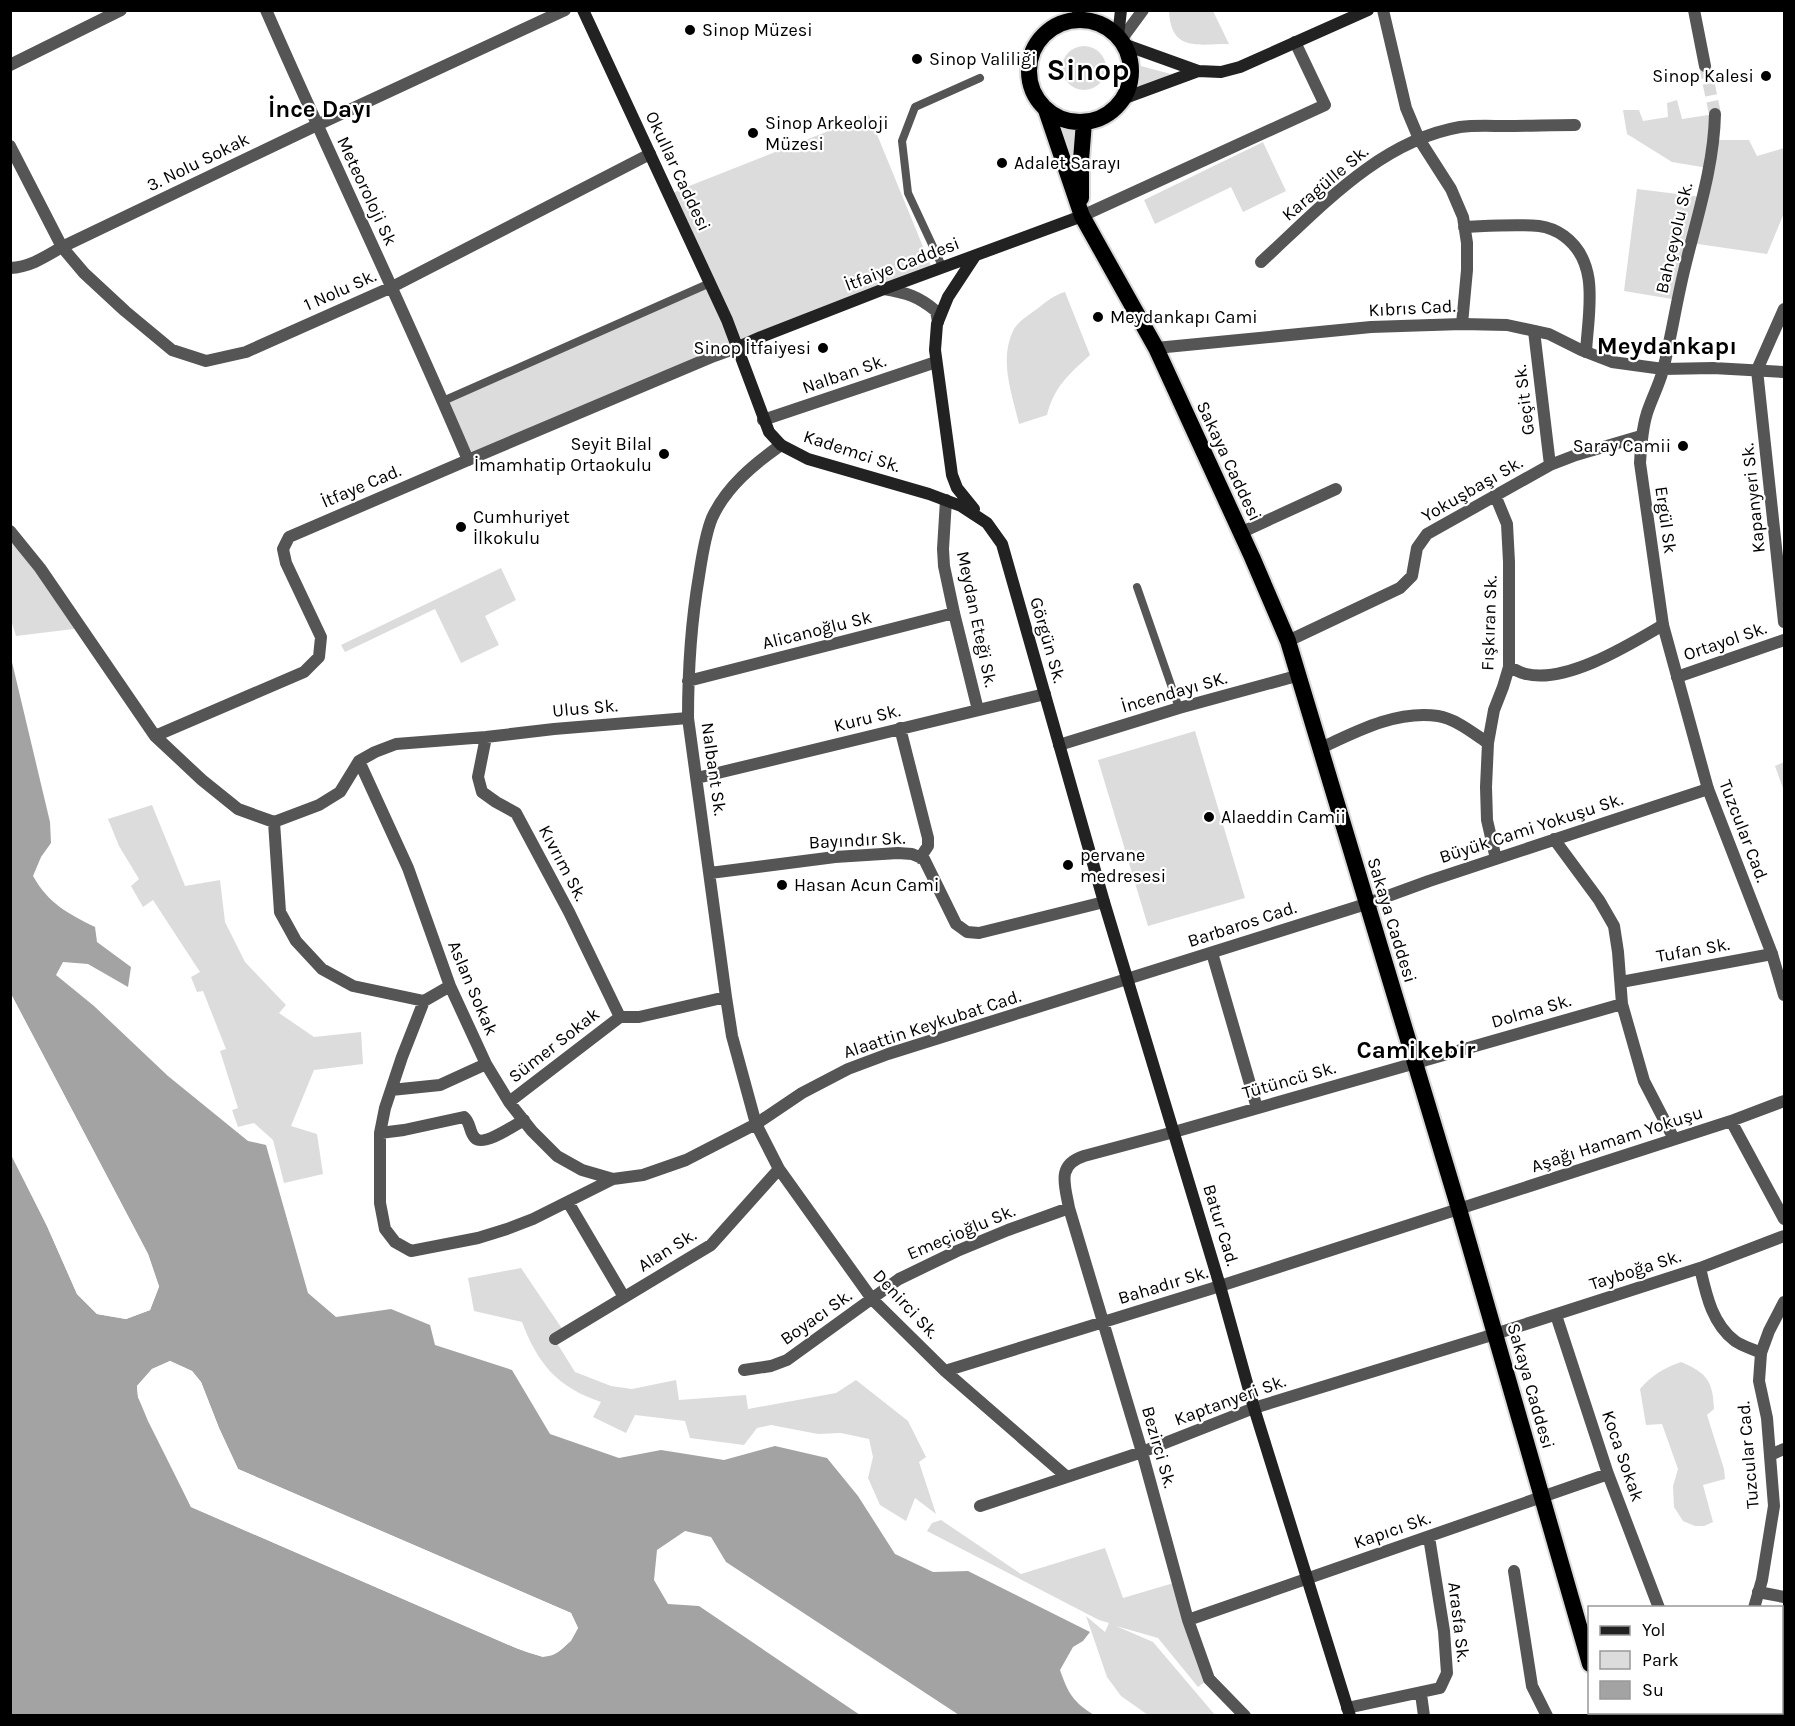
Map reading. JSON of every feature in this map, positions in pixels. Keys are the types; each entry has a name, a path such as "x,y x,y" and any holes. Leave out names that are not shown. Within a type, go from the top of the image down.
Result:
{"highway":[{"path":"1077,15 1110,29 1121,40 1128,52 1132,70 1130,85 1119,105 1103,117 1084,122 1062,119 1047,110 1033,92 1029,68 1031,57 1038,41 1057,25 1077,15"},
{"name":"Sakaya Caddesi","path":"1047,110 1082,216 1156,348 1288,641 1300,675 1366,904 1459,1209 1588,1657"},
{"path":"1082,216 1084,122"}],"main road":[{"name":"Okullar Caddesi","path":"583,10 727,320 736,348"},
{"path":"1121,10 1121,40 1198,71 1221,72 1239,67 1364,11"},
{"path":"1122,99 1198,71"},
{"name":"İtfaiye Caddesi","path":"736,348 884,289 1082,216"},
{"path":"975,256 948,297 938,322 935,350 952,475 957,488 967,502 987,523"},
{"name":"Kademci Sk.","path":"736,348 769,432 781,445 808,459 961,506 987,523 1002,544"},
{"name":"Görgün Sk.","path":"1002,544 1059,745"},
{"name":"Batur Cad.","path":"1059,745 1220,1286 1254,1408 1348,1712"}],"street":[{"path":"10,65 121,10"},
{"name":"Meteoroloji Sk","path":"266,10 468,460"},
{"name":"3. Nolu Sokak","path":"10,268 21,267 40,260 62,247 317,125 565,10"},
{"path":"1121,40 1143,10"},
{"path":"1383,10 1406,108 1419,140 1451,189 1463,217 1467,243 1467,270 1462,324"},
{"path":"1694,10 1705,66"},
{"path":"1082,216 1324,105 1295,42"},
{"name":"Bahçeyolu Sk.","path":"1664,369 1682,279 1709,168 1714,140 1715,114"},
{"name":"Karagülle Sk.","path":"1261,262 1349,182 1385,156 1419,140 1441,131 1470,126 1575,125"},
{"name":"1 Nolu Sk.","path":"10,146 62,247 84,273 172,350 206,361 246,352 392,287 650,154"},
{"path":"1464,226 1540,226 1559,232 1572,242 1587,266 1590,284 1586,352"},
{"path":"884,289 919,297 936,310 938,322"},
{"path":"1757,370 1785,309"},
{"name":"Kıbrıs Cad.","path":"1156,348 1371,327 1507,325 1549,334 1612,362 1664,369 1713,368 1785,372"},
{"name":"Geçit Sk.","path":"1534,331 1550,465"},
{"name":"İtfaye Cad.","path":"155,736 304,672 319,657 321,637 286,563 283,549 289,537 736,348"},
{"name":"Nalban Sk.","path":"764,420 936,362"},
{"name":"Ergül Sk","path":"1664,369 1641,436 1640,463 1663,625 1677,677"},
{"name":"Kapanyeri Sk.","path":"1757,370 1785,622"},
{"name":"Yokuşbaşı Sk.","path":"1288,641 1400,588 1412,576 1417,548 1427,534 1550,465 1641,436"},
{"name":"Nalbant Sk.","path":"756,1124 732,1036 726,997 688,718 688,681 694,605 702,557 712,518 728,491 758,462 781,445"},
{"path":"1240,533 1336,489"},
{"name":"Fışkıran Sk.","path":"1495,495 1507,524 1509,561 1509,667 1494,710 1488,742 1486,787 1487,820 1496,859"},
{"name":"Meydan Eteği Sk.","path":"946,500 944,566 978,710"},
{"path":"10,531 40,568 155,736 202,780 238,809 274,822 319,804 340,792 359,761"},
{"name":"Alicanoğlu Sk","path":"688,681 954,613"},
{"path":"1509,667 1527,674 1547,675 1575,669 1622,649 1663,625"},
{"name":"Ortayol Sk.","path":"1677,677 1785,640"},
{"name":"İncendayı SK.","path":"1059,745 1179,708 1300,675"},
{"name":"Tuzcular Cad.","path":"1677,677 1708,789 1772,954 1785,995"},
{"name":"Kuru Sk.","path":"697,778 1045,694"},
{"path":"1321,748 1390,719 1414,716 1440,716 1488,742"},
{"name":"Ulus Sk.","path":"359,761 396,744 688,718"},
{"path":"900,728 928,838 928,846 920,858"},
{"name":"Kıvrım Sk.","path":"486,737 478,777 482,792 516,813 569,912 620,1017"},
{"name":"Aslan Sokak","path":"359,761 408,868 450,986 486,1064 509,1102 557,1156 582,1170 613,1179"},
{"name":"Büyük Cami Yokuşu Sk.","path":"1366,904 1708,789"},
{"path":"274,822 280,912 296,941 322,969 354,986 424,1000 450,986"},
{"path":"1554,839 1599,900 1614,926 1622,1004 1644,1081 1674,1139"},
{"name":"Bayındır Sk.","path":"710,873 845,856 912,854 924,859 956,924 967,932 979,933 1104,902"},
{"name":"Barbaros Cad.","path":"1128,980 1366,904"},
{"path":"1212,953 1257,1108"},
{"name":"Tufan Sk.","path":"1621,982 1772,954"},
{"name":"Alaattin Keykubat Cad.","path":"613,1179 642,1175 686,1160 756,1124 802,1093 848,1069 888,1054 1128,980"},
{"path":"620,1017 639,1017 726,997"},
{"path":"424,1000 402,1057 385,1108 380,1132 380,1203 385,1228 395,1242 411,1251 478,1238 533,1219 613,1179"},
{"name":"Dolma Sk.","path":"1414,1063 1622,1004"},
{"name":"Sümer Sokak","path":"509,1102 620,1017"},
{"name":"Tütüncü Sk.","path":"1174,1132 1414,1063"},
{"path":"392,1090 440,1085 486,1064"},
{"name":"Aşağı Hamam Yokuşu","path":"1459,1209 1731,1121 1785,1101"},
{"path":"380,1132 404,1130 464,1117 475,1138 480,1141 488,1140 524,1120"},
{"path":"1731,1121 1785,1219"},
{"name":"Denirci Sk.","path":"756,1124 779,1169 872,1299 945,1371 1067,1477"},
{"name":"Bezirci Sk.","path":"1174,1132 1073,1160 1066,1166 1064,1175 1069,1208 1142,1452 1188,1620 1209,1679 1245,1716"},
{"name":"Alan Sk.","path":"555,1339 711,1245 779,1169"},
{"path":"568,1202 624,1298"},
{"name":"Emeçioğlu Sk.","path":"872,1299 898,1279 957,1251 1069,1208"},
{"name":"Bahadır Sk.","path":"945,1371 1459,1209"},
{"name":"Tayboğa Sk.","path":"1495,1334 1700,1268 1785,1236"},
{"path":"1700,1268 1708,1303 1720,1326 1735,1341 1761,1353"},
{"name":"Boyacı Sk.","path":"744,1371 771,1366 787,1360 872,1299"},
{"name":"Tuzcular Cad.","path":"1754,1606 1762,1580 1774,1506 1767,1418 1759,1381 1761,1353 1769,1331 1785,1302"},
{"name":"Koca Sokak","path":"1556,1315 1608,1474 1658,1606"},
{"name":"Kaptanyeri Sk.","path":"980,1506 1142,1452 1254,1408 1495,1334"},
{"path":"1770,1455 1785,1449"},
{"name":"Kapıcı Sk.","path":"1188,1620 1608,1474"},
{"name":"Arasfa Sk.","path":"1348,1712 1440,1688 1447,1673 1444,1631 1428,1537"},
{"path":"1514,1571 1532,1686 1545,1715"},
{"path":"1758,1592 1785,1597"},
{"path":"1783,1685 1785,1709"},
{"path":"1421,1694 1424,1716"}],"lane":[{"path":"943,268 908,194 902,141 915,107 980,78"},
{"path":"443,400 710,283"},
{"path":"1137,587 1179,708"}],"green space":[{"path":"1169,11 1213,11 1229,44 1196,44 1180,39 1171,24"},
{"path":"1084,46 1099,53 1106,68 1099,83 1084,90 1069,83 1062,68 1069,53"},
{"path":"1137,65 1171,74 1131,93"},
{"path":"1677,100 1682,119 1715,114 1715,140 1749,140 1757,156 1784,148 1784,213 1767,254 1691,243 1678,300 1624,291 1637,189 1702,197 1708,168 1672,162 1627,134 1623,110 1639,110 1643,121 1668,117 1667,103"},
{"path":"869,115 933,271 468,460 443,401 709,283 669,195"},
{"path":"1059,126 1081,130 1072,164"},
{"path":"1263,142 1286,191 1243,212 1231,187 1155,224 1144,200"},
{"path":"1065,292 1090,355 1058,389 1047,415 1019,424 1008,378 1009,342 1020,322 1050,299"},
{"path":"10,542 40,568 82,628 16,636 11,620"},
{"path":"501,568 516,600 485,616 499,645 461,663 435,609 345,652 341,645"},
{"path":"1195,731 1245,898 1148,926 1098,760"},
{"path":"1784,762 1784,791 1775,766"},
{"path":"152,805 185,886 220,880 225,922 245,962 286,1005 279,1013 314,1037 361,1032 363,1064 314,1070 291,1126 317,1134 323,1174 284,1183 273,1140 254,1123 238,1127 232,1110 238,1108 220,1051 226,1049 203,991 197,992 191,977 200,972 153,900 143,907 131,886 139,879 119,846 108,819"},
{"path":"521,1268 565,1333 555,1340 575,1372 611,1386 632,1389 676,1380 679,1400 746,1395 748,1409 836,1393 856,1380 908,1421 926,1457 919,1462 936,1514 915,1498 906,1521 880,1505 868,1478 873,1457 869,1439 841,1433 818,1434 771,1425 757,1428 744,1445 690,1438 685,1421 635,1415 626,1433 593,1417 601,1402 572,1389 551,1372 535,1350 522,1322 474,1311 468,1278"},
{"path":"1681,1362 1703,1374 1710,1385 1714,1409 1707,1415 1724,1469 1725,1479 1703,1485 1713,1522 1704,1526 1695,1526 1683,1521 1674,1507 1673,1486 1678,1469 1662,1424 1646,1425 1640,1389 1659,1372"},
{"path":"941,1520 1021,1574 1105,1548 1123,1598 1177,1582 1209,1679 1198,1687 1158,1638 1116,1626 1153,1642 1215,1715 1148,1715 1121,1696 1107,1677 1086,1616 1105,1632 1109,1623 1099,1620 927,1531 932,1523"}],"water":[{"path":"11,658 50,822 51,843 41,857 33,876 52,901 95,927 97,942 131,967 128,987 88,964 63,962 56,975 94,1006 168,1076 248,1141 266,1145 308,1293 336,1317 391,1309 430,1325 435,1345 512,1370 550,1434 619,1458 661,1450 724,1460 775,1446 827,1458 858,1496 895,1554 933,1572 968,1571 1090,1632 1083,1641 1073,1647 1060,1670 1072,1696 1094,1715 959,1715 726,1562 711,1537 685,1531 657,1550 654,1580 668,1604 699,1606 860,1715 11,1715 10,1153 47,1226 77,1294 97,1314 126,1319 150,1310 159,1286 148,1254 11,994","holes":["170,1361 192,1371 201,1382 238,1469 571,1613 578,1628 572,1638 552,1655 540,1656 516,1648 191,1507 138,1397 137,1386 152,1369"]}],"pier":[{"path":"11,994 148,1254 159,1287 150,1310 126,1319 97,1314 77,1294 11,1153 11,1150 50,1225 80,1292 99,1311 126,1316 147,1308 156,1286 145,1256 10,1000"},
{"path":"170,1361 192,1371 201,1382 238,1469 571,1613 578,1628 571,1641 558,1652 543,1657 516,1648 191,1507 138,1397 137,1386 152,1369","holes":["170,1364 190,1373 198,1383 216,1429 237,1471 569,1615 575,1628 569,1639 557,1649 543,1654 517,1645 194,1505 141,1396 140,1387 154,1372"]}],"tunnel":[{"path":"1705,66 1715,114"}],"place":[{"name":"Sinop Müzesi","path":"690,30"},
{"name":"Sinop Valiliği","path":"917,59"},
{"name":"Sinop Kalesi","path":"1766,76"},
{"name":"Sinop Arkeoloji Müzesi","path":"753,133"},
{"name":"Adalet Sarayı","path":"1002,163"},
{"name":"Meydankapı Cami","path":"1098,317"},
{"name":"Sinop İtfaiyesi","path":"823,348"},
{"name":"Saray Camii","path":"1683,446"},
{"name":"Seyit Bilal İmamhatip Ortaokulu","path":"664,454"},
{"name":"Cumhuriyet İlkokulu","path":"461,527"},
{"name":"Alaeddin Camii","path":"1209,817"},
{"name":"pervane medresesi","path":"1068,865"},
{"name":"Hasan Acun Cami","path":"782,885"}],"district":[{"name":"Sinop","path":"1088,70"},
{"name":"İnce Dayı","path":"320,109"},
{"name":"Meydankapı","path":"1667,346"},
{"name":"Camikebir","path":"1416,1050"}]}
